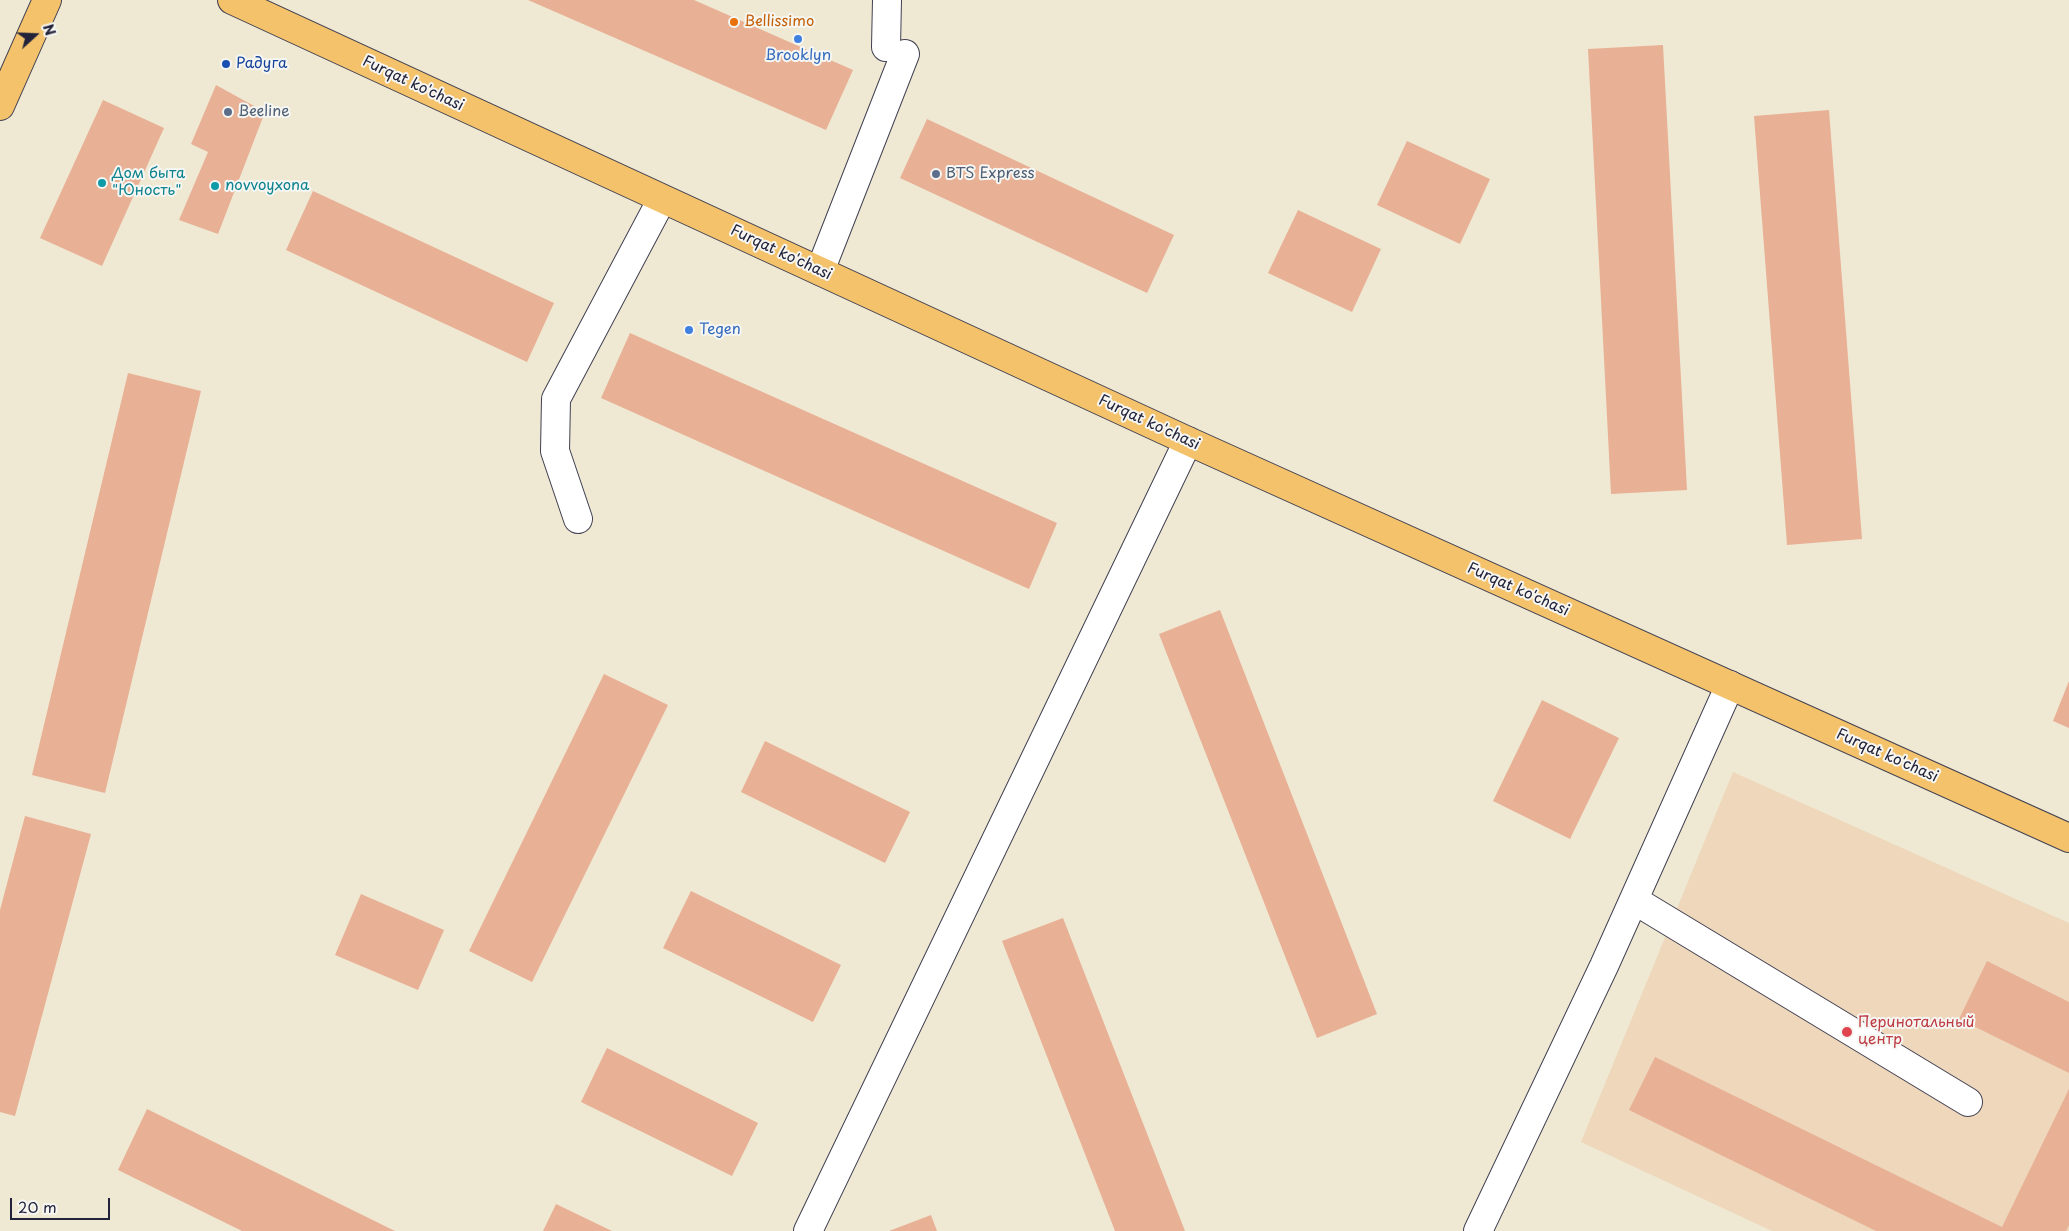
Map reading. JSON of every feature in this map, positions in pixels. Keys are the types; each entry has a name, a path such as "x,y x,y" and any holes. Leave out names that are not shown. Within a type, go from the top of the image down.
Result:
{"main road":[{"path":"0,106 48,0"},
{"name":"Furqat ko'chasi","path":"232,0 1188,441 2069,838"}],"street":[{"path":"820,271 895,50 887,0"},
{"path":"578,519 555,451 556,399 662,199"},
{"path":"808,1231 1188,441"},
{"path":"1478,1231 1634,900 1730,685"},
{"path":"1634,900 1968,1102"}],"shaded area":[{"name":"Перинотальный центр","path":"1733,772 2069,923 2069,1231 1772,1231 1581,1142"}],"building":[{"path":"528,0 694,0 853,70 826,130"},
{"path":"1663,45 1687,490 1611,494 1588,49"},
{"name":"novvoyxona","path":"216,85 265,112 218,234 179,220 208,152 191,144"},
{"name":"Дом быта \"Юность\"","path":"103,100 164,128 102,266 40,238"},
{"path":"1829,110 1862,539 1787,545 1754,116"},
{"path":"927,119 1174,235 1147,293 900,178"},
{"path":"1407,141 1490,179 1460,244 1377,205"},
{"path":"313,191 554,303 527,362 286,250"},
{"path":"1298,210 1381,249 1352,312 1268,273"},
{"path":"630,333 1057,523 1029,589 601,398"},
{"path":"128,373 201,391 105,793 32,775"},
{"path":"1220,610 1377,1014 1317,1038 1159,634"},
{"path":"604,674 668,705 532,982 469,951"},
{"path":"2069,681 2069,728 2053,721"},
{"path":"1542,700 1619,738 1570,839 1493,801"},
{"path":"765,741 910,812 885,863 741,792"},
{"path":"25,816 91,834 15,1116 0,1112 0,910"},
{"path":"691,891 841,965 813,1022 663,948"},
{"path":"361,894 444,930 418,990 335,955"},
{"path":"1063,918 1185,1231 1115,1231 1002,941"},
{"path":"1987,961 2069,1002 2069,1073 1959,1019"},
{"path":"607,1048 758,1123 732,1176 581,1102"},
{"path":"1655,1057 2002,1227 2069,1089 2069,1225 2066,1231 1876,1231 1629,1110"},
{"path":"147,1109 395,1231 242,1231 118,1170"},
{"path":"556,1204 612,1231 543,1231"},
{"path":"931,1215 937,1231 889,1231"}],"place":[{"name":"Bellissimo","path":"734,22"},
{"name":"Brooklyn","path":"798,39"},
{"name":"Радуга","path":"226,64"},
{"name":"Beeline","path":"228,112"},
{"name":"BTS Express","path":"936,174"},
{"name":"Дом быта \"Юность\"","path":"102,183"},
{"name":"novvoyxona","path":"215,186"},
{"name":"Tegen","path":"689,330"},
{"name":"Перинотальный центр","path":"1847,1032"}]}
